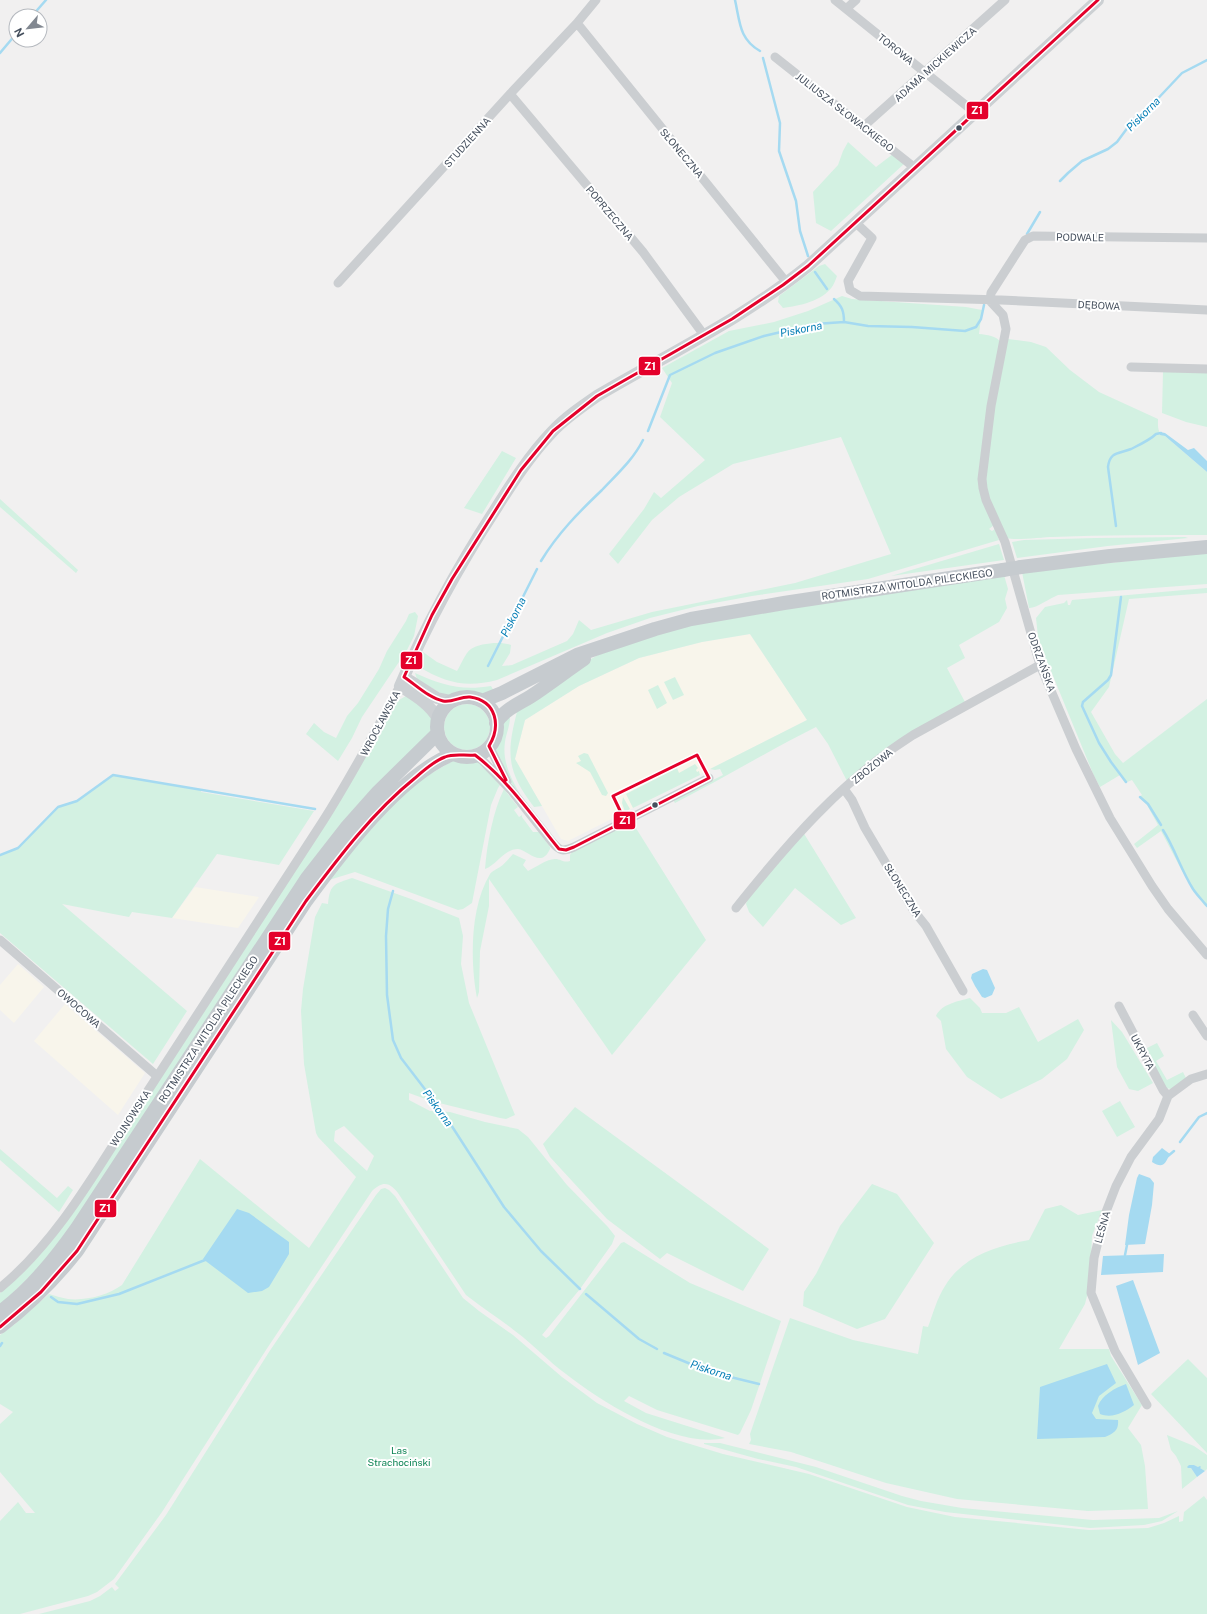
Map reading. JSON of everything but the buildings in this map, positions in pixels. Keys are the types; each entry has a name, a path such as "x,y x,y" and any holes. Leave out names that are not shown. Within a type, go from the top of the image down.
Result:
{"main road":[{"name":"WROCŁAWSKA","path":"402,681 432,615 465,558 521,470 547,437 574,412 597,396 753,306 787,283 856,223 1098,0"},
{"name":"ROTMISTRZA WITOLDA PILECKIEGO","path":"482,701 502,693 577,655 655,629 714,614 1021,567 1110,556 1207,547"},
{"name":"ROTMISTRZA WITOLDA PILECKIEGO","path":"496,723 511,708 610,644"},
{"path":"402,681 437,698 451,702"},
{"path":"402,681 432,710 438,719"},
{"path":"467,697 482,701 492,711 496,723 495,736 484,751 475,755 463,756 453,754 443,745 438,733 438,719 443,709 451,702 467,697"},
{"name":"ROTMISTRZA WITOLDA PILECKIEGO","path":"0,1312 45,1270 78,1228 311,873 346,828 378,792 438,733"},
{"name":"ROTMISTRZA WITOLDA PILECKIEGO","path":"0,1327 38,1295 81,1246 298,914 340,856 400,790 444,757 453,754"}],"street":[{"name":"STUDZIENNA","path":"338,283 510,94 577,23 596,0"},
{"name":"TOROWA","path":"835,0 968,107 974,114"},
{"path":"846,9 856,0"},
{"name":"ADAMA MICKIEWICZA","path":"864,126 1005,0"},
{"name":"SŁONECZNA","path":"577,23 787,283"},
{"name":"JULIUSZA SŁOWACKIEGO","path":"775,57 864,126 914,169"},
{"name":"POPRZECZNA","path":"510,94 642,252 704,335"},
{"path":"856,223 872,238 848,281 850,290 860,296 990,301"},
{"name":"PODWALE","path":"990,301 990,293 1009,266 1021,245 1028,238 1033,236 1207,238"},
{"name":"DĘBOWA","path":"990,301 1207,310"},
{"name":"ODRZAŃSKA","path":"990,301 1003,315 1005,320 1006,336 991,406 984,465 983,488 986,500 1004,542 1040,665 1076,750 1110,818 1160,897 1207,955"},
{"path":"1131,367 1207,369"},
{"name":"ZBOŻOWA","path":"736,908 804,827 860,773 897,745 966,705 1040,665"},
{"name":"WROCŁAWSKA","path":"247,938 351,776 402,681"},
{"path":"489,746 512,790"},
{"path":"475,755 512,790 552,842 561,850 574,847 708,778"},
{"name":"SŁONECZNA","path":"844,789 852,800 865,828 910,905 926,926 963,991"},
{"name":"WOJNOWSKA","path":"0,1288 17,1274 53,1233 91,1178 247,938"},
{"name":"OWOCOWA","path":"0,940 157,1076"},
{"name":"UKRYTA","path":"1119,1006 1163,1090 1168,1096"},
{"path":"1193,1015 1207,1036"},
{"path":"1168,1096 1191,1079 1207,1074"},
{"name":"LEŚNA","path":"1147,1405 1115,1351 1091,1293 1094,1258 1098,1238 1116,1186 1131,1157 1159,1119 1168,1096"}],"shaded area":[{"path":"750,634 807,720 568,841 561,839 515,759 525,720 579,686 639,658 702,642"},
{"path":"195,887 259,897 238,928 172,918"},
{"path":"18,964 44,987 14,1023 0,1010 0,985"},
{"path":"65,1004 145,1073 118,1115 34,1041"}],"green space":[{"path":"848,142 876,167 893,154 905,163 831,231 816,223 813,192 838,165"},
{"path":"825,264 837,276 833,286 828,292 810,302 783,308 778,302 779,296 819,266"},
{"path":"842,296 852,299 966,307 982,310 979,334 994,337 1001,343 979,469 994,525 989,529 992,531 995,529 999,540 868,579 752,596 698,606 650,618 607,633 497,680 476,684 466,684 438,677 419,667 423,652 437,662 457,671 465,656 471,649 479,645 496,643 511,645 510,653 502,666 512,665 567,641 573,634 579,620 591,630 652,612 795,583 891,554 841,437 733,464 679,497 652,520 618,564 609,554 644,509 654,492 661,498 705,460 660,417 672,383 662,368 729,331 774,322 808,311"},
{"path":"1008,339 1031,342 1046,347 1070,370 1099,392 1158,419 1158,429 1162,435 1207,472 1207,535 1007,538 985,491 990,428"},
{"path":"1207,371 1207,427 1186,422 1162,413 1163,372"},
{"path":"502,451 516,458 482,514 464,508"},
{"path":"0,499 78,570 76,573 0,507"},
{"path":"1188,538 1108,546 1017,558 1012,542 1024,540"},
{"path":"999,544 1004,560 891,576"},
{"path":"1207,553 1207,584 1058,595 1035,607 1029,608 1022,572"},
{"path":"1004,575 1008,589 1005,599 1007,608 999,622 959,645 965,658 947,668 965,702 847,781 828,744 816,727 675,803 673,800 723,775 720,769 710,769 807,720 750,634 702,642 639,658 579,686 525,720 515,759 542,806 534,807 518,783 511,762 510,751 513,727 517,712 582,664 605,651 707,620"},
{"path":"1207,588 1207,593 1129,599 1109,687 1091,712 1115,754 1123,763 1207,699 1207,907 1204,905 1181,869 1161,831 1137,848 1134,844 1158,825 1147,805 1139,797 1142,795 1132,780 1125,783 1120,775 1100,787 1039,646 1036,618 1045,607 1064,603 1067,600 1068,605 1070,605 1072,600"},
{"path":"415,612 418,616 414,636 407,650 362,717 352,738 338,761 306,734 314,723 324,732 336,738 347,716 358,703 379,669 387,651 409,614"},
{"path":"415,673 443,684 470,688 491,686 494,691 482,695 462,693 447,697 417,679"},
{"path":"675,677 684,695 673,700 664,682"},
{"path":"658,685 667,703 657,709 648,690"},
{"path":"406,696 430,710 433,722 432,733 399,768 45,1262 0,1305 0,1293 36,1259 344,794 397,701"},
{"path":"472,704 476,705 486,714 489,718 489,736 480,746 472,750 462,750 454,746 445,736 444,722 448,714 458,705"},
{"path":"510,717 504,749 506,763 520,794 512,784 495,752 501,725"},
{"path":"584,753 588,754 608,793 606,796 602,795 590,772 576,763 581,761 578,756"},
{"path":"456,759 479,762 500,785 491,805 472,903 463,909 458,910 355,872 329,880 340,862 413,784"},
{"path":"695,764 698,768 696,770 697,772 699,771 700,775 633,808 626,794 677,768 679,773"},
{"path":"113,775 201,790 201,792 314,811 279,865 217,854 172,918 132,912 129,917 62,904 187,1011 153,1064 0,933 0,855 18,848 58,807 77,801"},
{"path":"504,789 518,807 514,810 519,817 522,815 533,832 539,832 550,849 543,858 534,857 522,850 513,850 485,869 491,828"},
{"path":"623,797 630,809 625,812 622,803"},
{"path":"636,819 637,823 634,825 706,940 612,1055 489,879 489,906 480,951 479,992 477,998 473,968 473,934 475,918 483,887 491,873 504,864 513,854 526,860 523,865 528,871 552,859 566,862 570,861 570,855 572,852"},
{"path":"803,832 856,918 841,925 795,888 763,927 749,912 746,904 748,897"},
{"path":"352,878 459,918 463,936 461,964 469,1003 515,1115 506,1119 500,1118 431,1101 409,1093 409,1100 430,1111 450,1112 485,1122 518,1129 528,1137 567,1185 615,1236 612,1244 580,1289 542,1335 546,1338 549,1336 621,1243 624,1242 690,1283 781,1321 751,1410 740,1433 738,1435 657,1410 629,1396 624,1401 646,1413 725,1438 706,1440 685,1437 641,1421 581,1386 559,1369 522,1336 466,1295 398,1193 389,1185 383,1184 372,1191 266,1350 162,1512 114,1579 97,1592 88,1596 20,1614 0,1614 0,1521 18,1502 26,1513 35,1513 0,1472 0,1424 13,1412 0,1404 0,1335 49,1294 68,1299 82,1299 110,1292 122,1285 200,1159 309,1248 356,1177 318,1137 316,1133 304,1064 301,1011 303,989 315,917 322,903 328,904 330,892 334,885","holes":["344,1126 374,1156 367,1171 334,1141 335,1131"]},
{"path":"970,998 980,1008 982,1013 1006,1013 1019,1007 1038,1042 1078,1019 1084,1030 1067,1059 1042,1079 1001,1099 967,1077 946,1049 941,1021 936,1016 938,1012 946,1006"},
{"path":"1111,1020 1122,1032 1153,1083 1138,1091 1129,1089 1117,1067"},
{"path":"1157,1043 1164,1056 1156,1061 1167,1080 1183,1072 1186,1078 1171,1089 1166,1088 1145,1049"},
{"path":"1120,1101 1135,1127 1117,1137 1102,1111"},
{"path":"575,1107 769,1249 743,1291 667,1253 660,1259 607,1219 550,1157 543,1144"},
{"path":"0,1149 57,1198 68,1186 73,1190 59,1212 0,1160"},
{"path":"872,1184 897,1194 934,1243 885,1319 857,1329 803,1306 804,1292 816,1274 840,1226"},
{"name":"Las Strachociński","path":"385,1188 395,1196 463,1298 513,1335 562,1377 597,1403 637,1424 667,1437 723,1454 809,1474 907,1507 955,1517 1089,1530 1148,1528 1179,1516 1179,1522 1183,1521 1184,1512 1204,1496 1207,1500 1207,1614 39,1614 90,1601 112,1587 115,1591 119,1588 115,1584 166,1515 269,1352 376,1195 381,1189"},
{"path":"1061,1205 1078,1215 1102,1210 1092,1236 1090,1284 1085,1304 1059,1349 1109,1349 1111,1356 1142,1405 1128,1428 1141,1445 1145,1466 1148,1509 1088,1511 957,1499 886,1483 791,1452 749,1444 751,1440 750,1434 790,1318 853,1340 918,1354 923,1326 928,1327 935,1306 952,1276 961,1267 981,1254 993,1249 1029,1240 1045,1209"},
{"path":"1188,1359 1207,1378 1207,1453 1151,1394"},
{"path":"1167,1435 1194,1446 1207,1455 1207,1469 1205,1471 1194,1465 1191,1468 1197,1477 1182,1489 1181,1466 1171,1450"},
{"path":"704,1443 720,1443 816,1467 902,1496 962,1508 1093,1520 1159,1518 1178,1511 1162,1521 1144,1525 1090,1528 945,1512 908,1505 796,1467 758,1459"}],"water":[{"path":"1160,432 1165,433 1188,450 1194,448 1207,461 1207,472 1165,436 1160,435"},
{"path":"983,969 987,970 995,988 992,995 985,998 982,997 971,978 972,974"},
{"path":"1162,1148 1170,1154 1165,1163 1159,1165 1152,1162 1153,1157"},
{"path":"1139,1174 1150,1178 1154,1183 1152,1205 1145,1244 1125,1245 1129,1215"},
{"path":"237,1209 249,1213 289,1242 289,1254 269,1287 262,1291 248,1293 203,1259"},
{"path":"1164,1254 1163,1272 1101,1275 1103,1256"},
{"path":"1133,1280 1160,1353 1138,1365 1116,1286"},
{"path":"1107,1364 1116,1383 1099,1396 1092,1413 1096,1419 1118,1420 1117,1429 1105,1437 1037,1439 1040,1387"},
{"path":"1126,1384 1134,1405 1127,1410 1114,1415 1109,1416 1100,1414 1098,1406 1103,1398 1113,1390"},
{"path":"1189,1465 1200,1466 1200,1468 1205,1471 1197,1477 1191,1468 1187,1467"}],"waterway":[{"path":"39,8 46,0"},
{"path":"735,0 744,35 748,41 760,51"},
{"path":"0,53 8,44"},
{"path":"763,58 780,123 779,151 796,201 800,231 808,256"},
{"name":"Piskorna","path":"1060,181 1082,161 1108,149 1117,142 1134,119 1149,108 1182,73 1207,60"},
{"name":"Piskorna","path":"1027,234 1040,212"},
{"path":"815,272 827,289"},
{"path":"834,299 842,309 844,322"},
{"name":"Piskorna","path":"648,431 670,375 715,353 764,336 815,324 844,322 868,326 912,327 965,331 976,327 981,319 984,305"},
{"path":"1116,526 1108,467 1109,462 1116,454 1131,449 1156,434 1161,433"},
{"name":"Piskorna","path":"541,561 554,541 569,523 630,460 643,440"},
{"name":"Piskorna","path":"488,666 537,569"},
{"path":"1121,597 1111,675 1108,680 1083,702 1082,706 1099,743 1126,782"},
{"path":"0,855 18,848 58,807 77,801 113,775 315,809"},
{"path":"1140,797 1148,804 1161,825"},
{"path":"1163,830 1189,882 1207,906"},
{"name":"Piskorna","path":"393,891 388,909 386,936 387,995 393,1040 401,1058 444,1114 504,1207 541,1251 580,1289"},
{"path":"1180,1142 1199,1117 1207,1113"},
{"path":"1168,1156 1174,1151"},
{"path":"1125,1255 1127,1245"},
{"path":"51,1297 58,1302 77,1304 119,1294 205,1260"},
{"name":"Piskorna","path":"586,1294 639,1339 657,1349"},
{"name":"Piskorna","path":"664,1353 710,1372 759,1384"}],"transit line":[{"name":"Z1","path":"506,780 489,746 495,730 494,716 491,709 479,699 470,697 443,701 428,694 404,677 432,615 452,579 521,470 553,431 597,396 732,319 783,285 808,266 1098,0"},
{"name":"Z1","path":"0,1327 41,1292 77,1251 306,901 371,820 400,791 426,769 437,761 448,756 475,755 509,787 559,849 566,850 574,847 625,821"},
{"name":"Z1","path":"697,755 709,778 625,821 613,796 697,755"}]}
